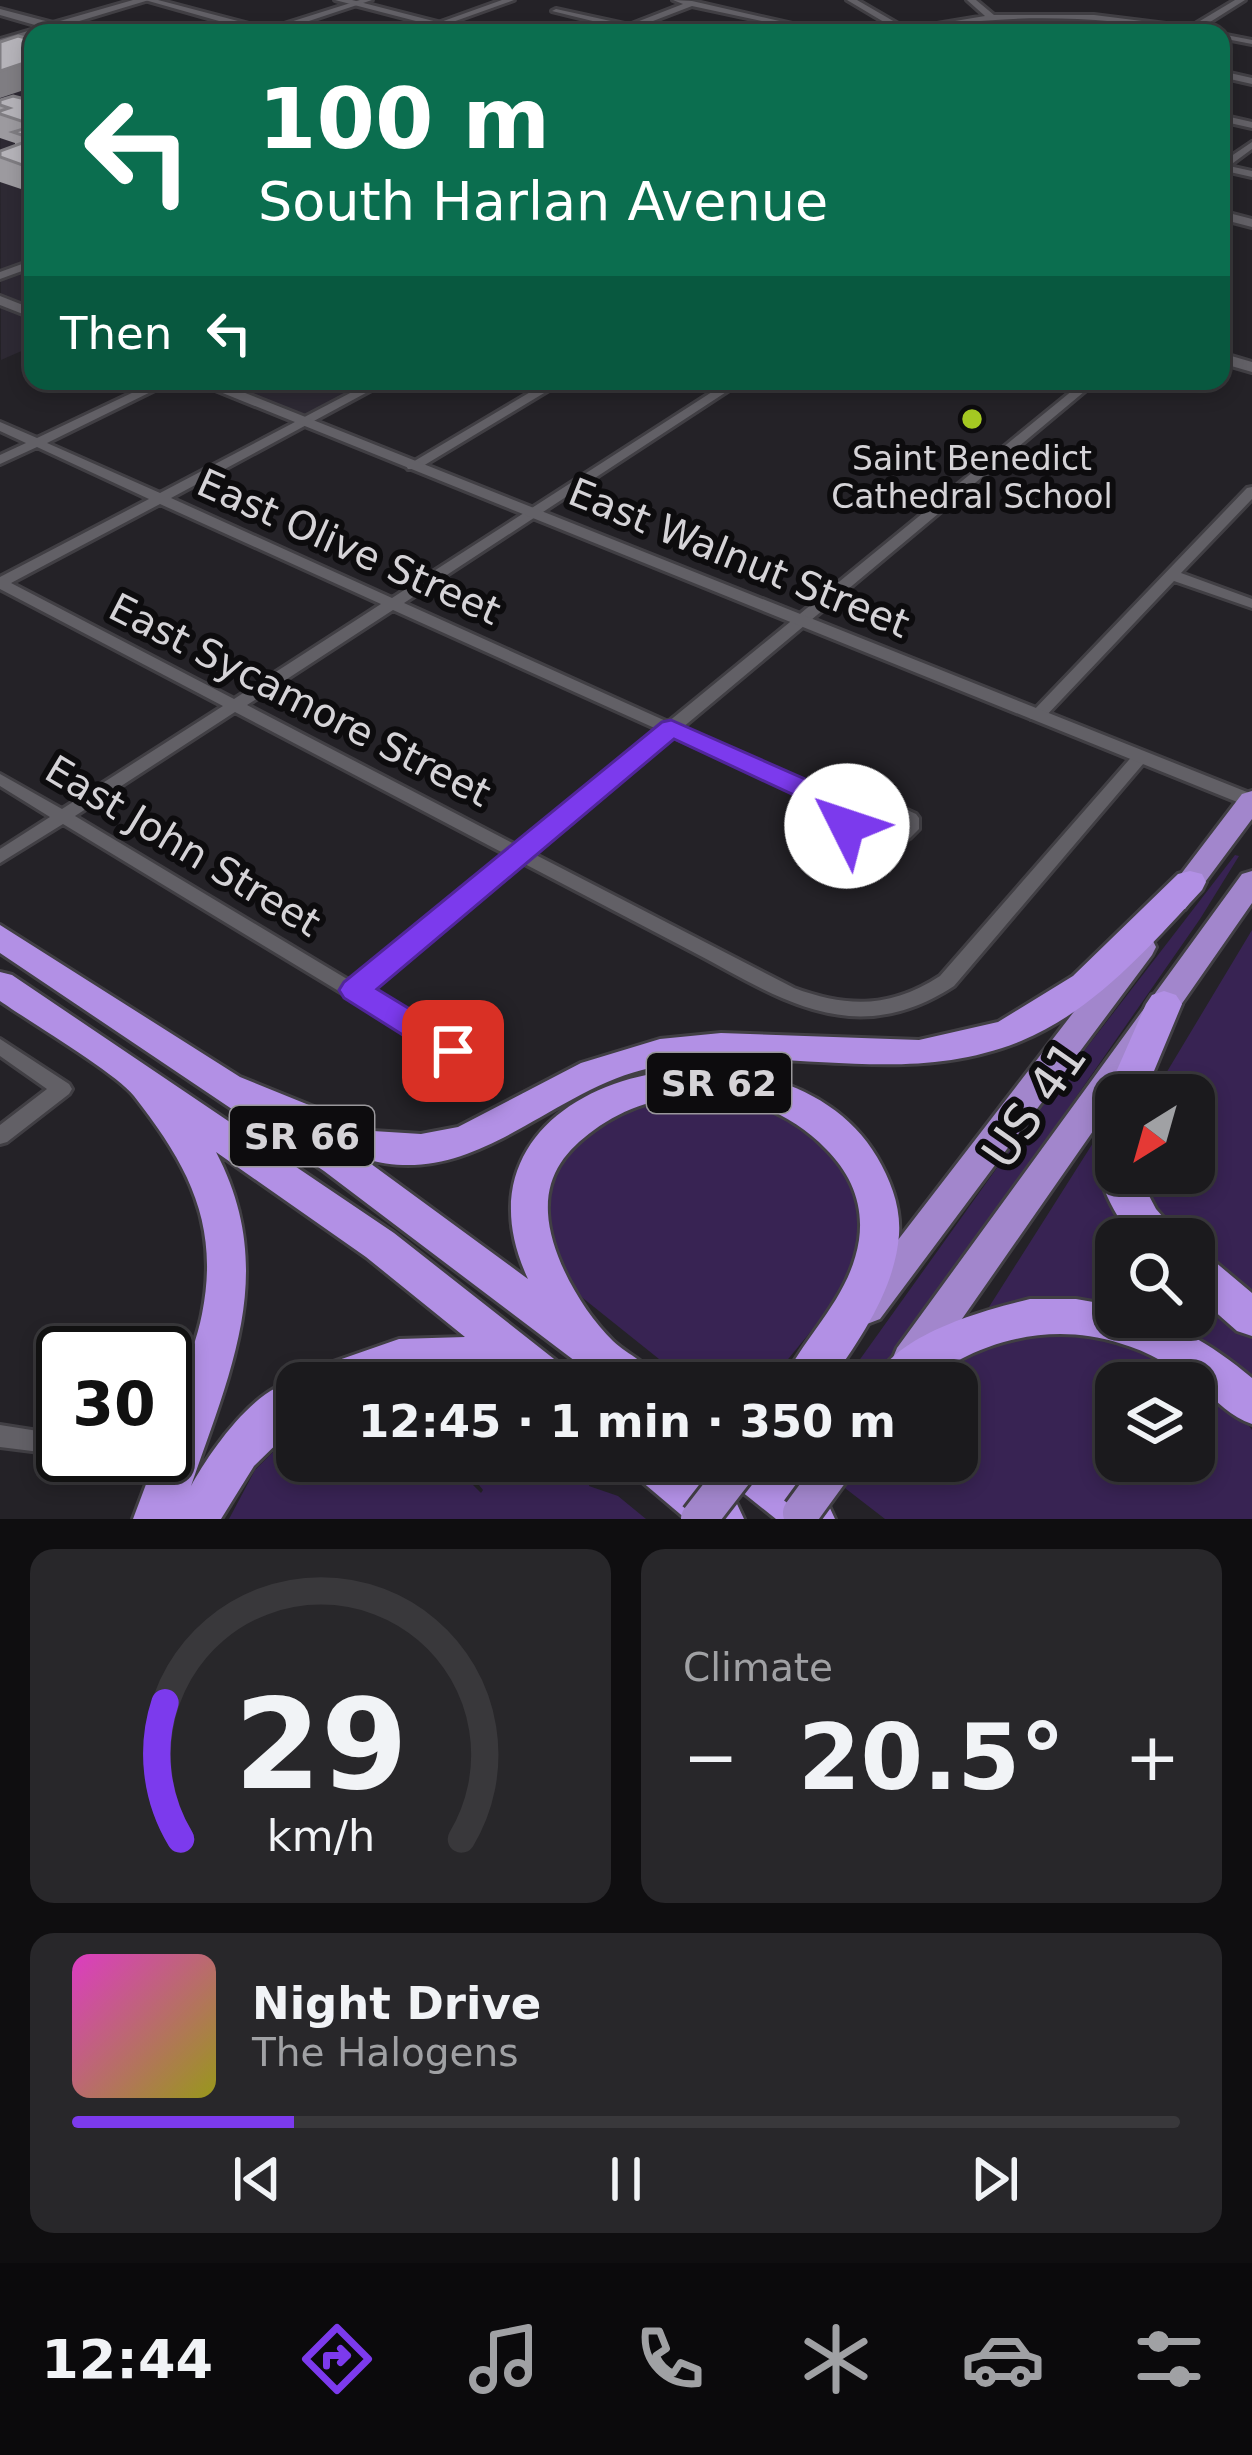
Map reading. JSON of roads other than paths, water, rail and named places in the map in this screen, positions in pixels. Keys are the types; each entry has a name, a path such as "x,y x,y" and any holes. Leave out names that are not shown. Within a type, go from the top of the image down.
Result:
{"highway":[{"name":"US 41","path":"823,1362 1251,800"},
{"name":"US 41","path":"909,1362 1252,881"},
{"path":"231,1088 363,1143 392,1149 457,1142 500,1128 588,1075 672,1050 730,1047 873,1054 969,1044 1012,1030 1072,999 1190,882"},
{"name":"SR 66","path":"0,937 417,1216 593,1349"},
{"name":"SR 66","path":"0,984 142,1080 201,1161 224,1217 230,1281 224,1321 156,1519"},
{"path":"1134,1074 1164,1004"},
{"path":"142,1080 380,1245 524,1362"},
{"name":"SR 62","path":"610,1362 593,1349 541,1265 533,1241 529,1191 544,1156 573,1123 624,1093 682,1082 726,1083 767,1093 824,1121 857,1158 874,1189 879,1222 871,1268 820,1362"},
{"path":"1215,1286 1252,1318"},
{"path":"918,1362 971,1330 1028,1317 1078,1316 1125,1324 1158,1336 1224,1379 1252,1405"},
{"path":"388,1362 427,1354 498,1362"},
{"path":"198,1519 227,1462 248,1437 276,1415"},
{"path":"676,1482 721,1519"},
{"path":"699,1519 725,1482"},
{"path":"766,1482 812,1519"},
{"path":"797,1519 823,1482"}],"street":[{"path":"59,24 146,0 237,24"},
{"path":"340,0 440,24 509,0"},
{"path":"677,0 787,24"},
{"path":"851,0 890,24"},
{"path":"971,0 995,20"},
{"path":"1200,24 1241,0"},
{"path":"292,24 362,2"},
{"path":"638,24 696,2"},
{"path":"556,10 617,24"},
{"path":"0,11 45,24"},
{"path":"967,24 1100,17 1144,24"},
{"path":"0,460 148,390"},
{"name":"East Walnut Street","path":"224,390 1251,800"},
{"path":"0,583 365,390"},
{"path":"413,466 543,390"},
{"path":"0,857 723,390"},
{"path":"355,990 1080,390"},
{"name":"East Olive Street","path":"0,425 838,805"},
{"path":"1037,716 1252,491"},
{"path":"1172,575 1252,604"},
{"name":"East Sycamore Street","path":"0,583 766,982 825,1007 853,1011 891,1007 924,996 947,981 1141,757"},
{"name":"East John Street","path":"0,779 453,1051"},
{"path":"0,1046 62,1090 0,1136"},
{"path":"0,1436 36,1440"}],"place":[{"name":"Saint Benedict Cathedral School","path":"972,419"}]}
